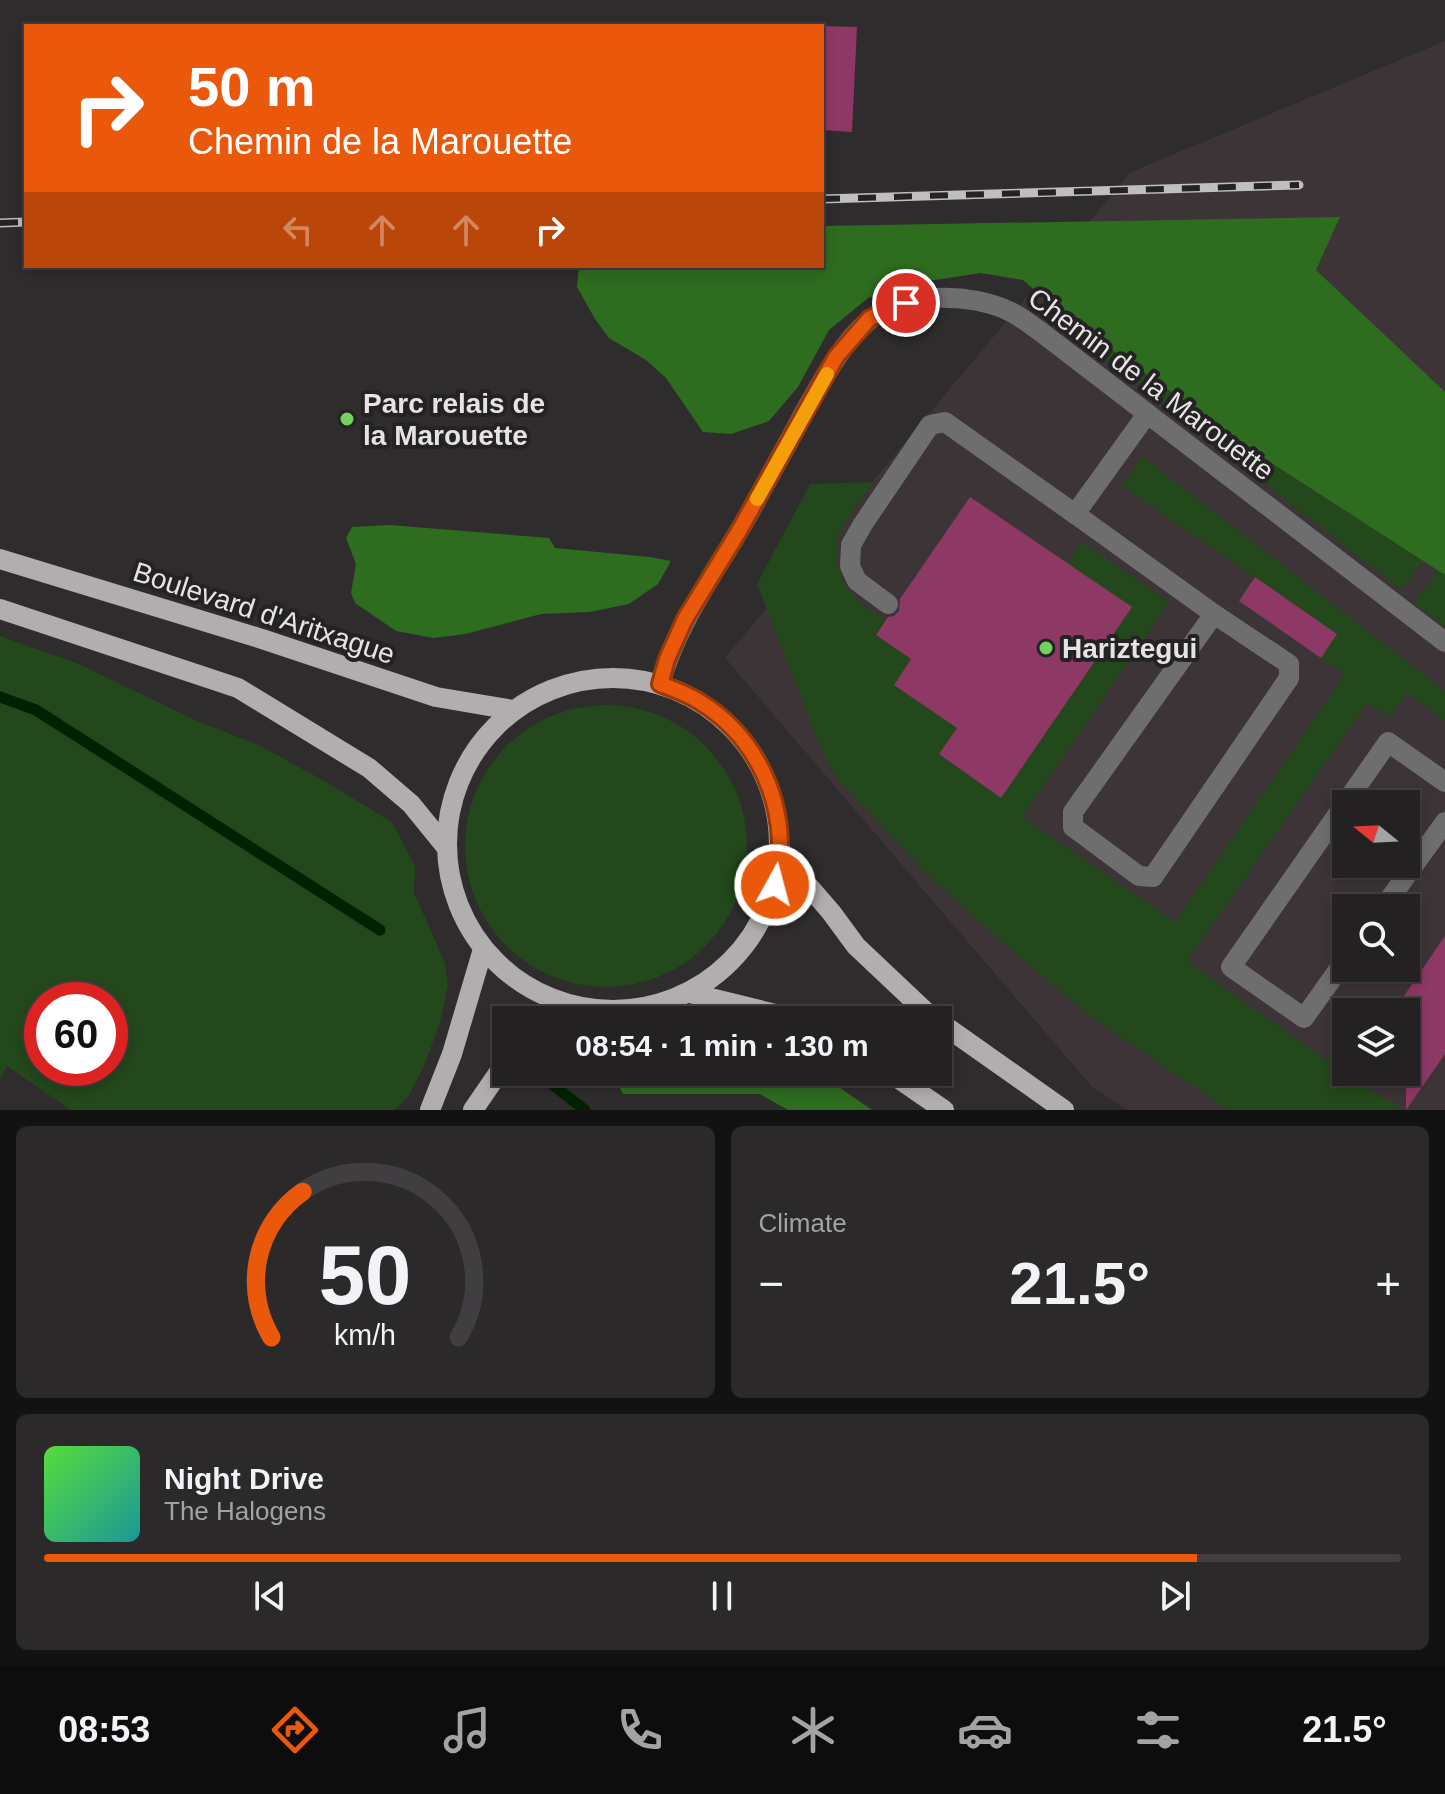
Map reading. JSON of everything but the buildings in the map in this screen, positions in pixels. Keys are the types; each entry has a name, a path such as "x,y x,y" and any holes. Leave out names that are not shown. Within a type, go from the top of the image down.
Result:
{"main road":[{"name":"Boulevard d'Aritxague","path":"0,559 262,639 436,697 513,710"},
{"path":"0,609 238,688 369,768 411,804 446,847"},
{"path":"570,1006 523,985 483,949 463,918 451,883 446,847 451,808 463,771 485,738 513,710 546,691 584,680 622,677 660,684 699,701 733,727 759,761 775,801 780,843 775,885 757,929 728,966 690,993 655,1006"},
{"path":"779,852 856,946 920,1006"},
{"path":"430,1110 452,1054 483,949"},
{"path":"690,993 743,1006"},
{"path":"952,1031 1064,1110"},
{"path":"473,1110 492,1082"},
{"path":"909,1086 944,1110"}],"street":[{"name":"Chemin de la Marouette","path":"660,684 667,659 685,619 739,531 836,357 869,319 889,308 925,298 971,299 1011,312 1445,642"},
{"path":"1075,514 1147,414"},
{"path":"888,604 857,581 850,566 851,545 930,425 945,422 1289,664 1289,678 1153,877 1139,876 1073,827 1073,812 1214,614"},
{"path":"1332,979 1304,1018 1231,967 1388,742 1445,782"},
{"path":"1393,894 1445,822"}],"shaded area":[{"path":"1445,41 1445,1110 1128,1110 1092,1087 725,658 1131,172"}],"green space":[{"path":"1340,217 1316,270 1445,392 1445,575 1273,464 1067,318 1023,280 981,273 903,285 868,298 829,330 798,387 769,421 731,434 703,432 666,378 646,360 609,338 577,287 579,268 824,268 824,226"},
{"path":"1037,306 1067,318 1273,464 1423,561 1402,590 1035,309"},
{"path":"1142,456 1445,691 1445,720 1407,693 1390,717 1367,703 1187,961 1332,1064 1332,1086 1365,1086 1403,1110 1228,1110 1089,1015 1004,944 927,874 838,779 823,754 757,584 810,484 873,482 839,531 836,560 843,581 861,604 886,621 876,635 904,654 913,656 894,685 921,704 1004,659 939,754 966,774 1068,564 1082,542 1169,602 1022,817 1175,922 1345,674 1321,658 1337,634 1122,486"},
{"path":"390,525 549,538 555,548 671,561 658,584 629,604 590,612 541,614 465,634 434,638 396,631 355,603 351,593 356,564 346,538 352,527"},
{"path":"1438,571 1445,575 1445,626 1414,603"},
{"path":"0,636 79,664 197,721 261,746 392,822 415,866 414,893 445,963 448,985 440,1022 425,1064 408,1097 394,1110 71,1110 36,1086 128,1086 128,982 24,982 24,1078 7,1066 0,1079"},
{"path":"620,705 673,721 706,746 724,767 737,792 745,818 745,874 737,900 724,925 706,946 685,964 660,977 634,985 592,987 539,971 516,955 497,936 481,913 467,874 465,832 481,779 497,756 516,737 539,721 578,707"},
{"path":"619,1086 837,1086 872,1110 788,1110 760,1094 623,1094"}],"waterway":[{"path":"0,697 36,710 380,930"},
{"path":"554,1086 585,1110"}],"railway":[{"path":"824,199 1299,185"},
{"path":"0,223 24,222"}],"slow traffic":[{"path":"757,499 827,374"}],"place":[{"name":"Parc relais de la Marouette","path":"347,419"},
{"name":"Hariztegui","path":"1046,648"}],"route":[{"path":"775,885 780,843 775,801 759,761 733,727 699,701 660,684 667,659 685,619 718,568 836,357 869,319 906,303"}]}
